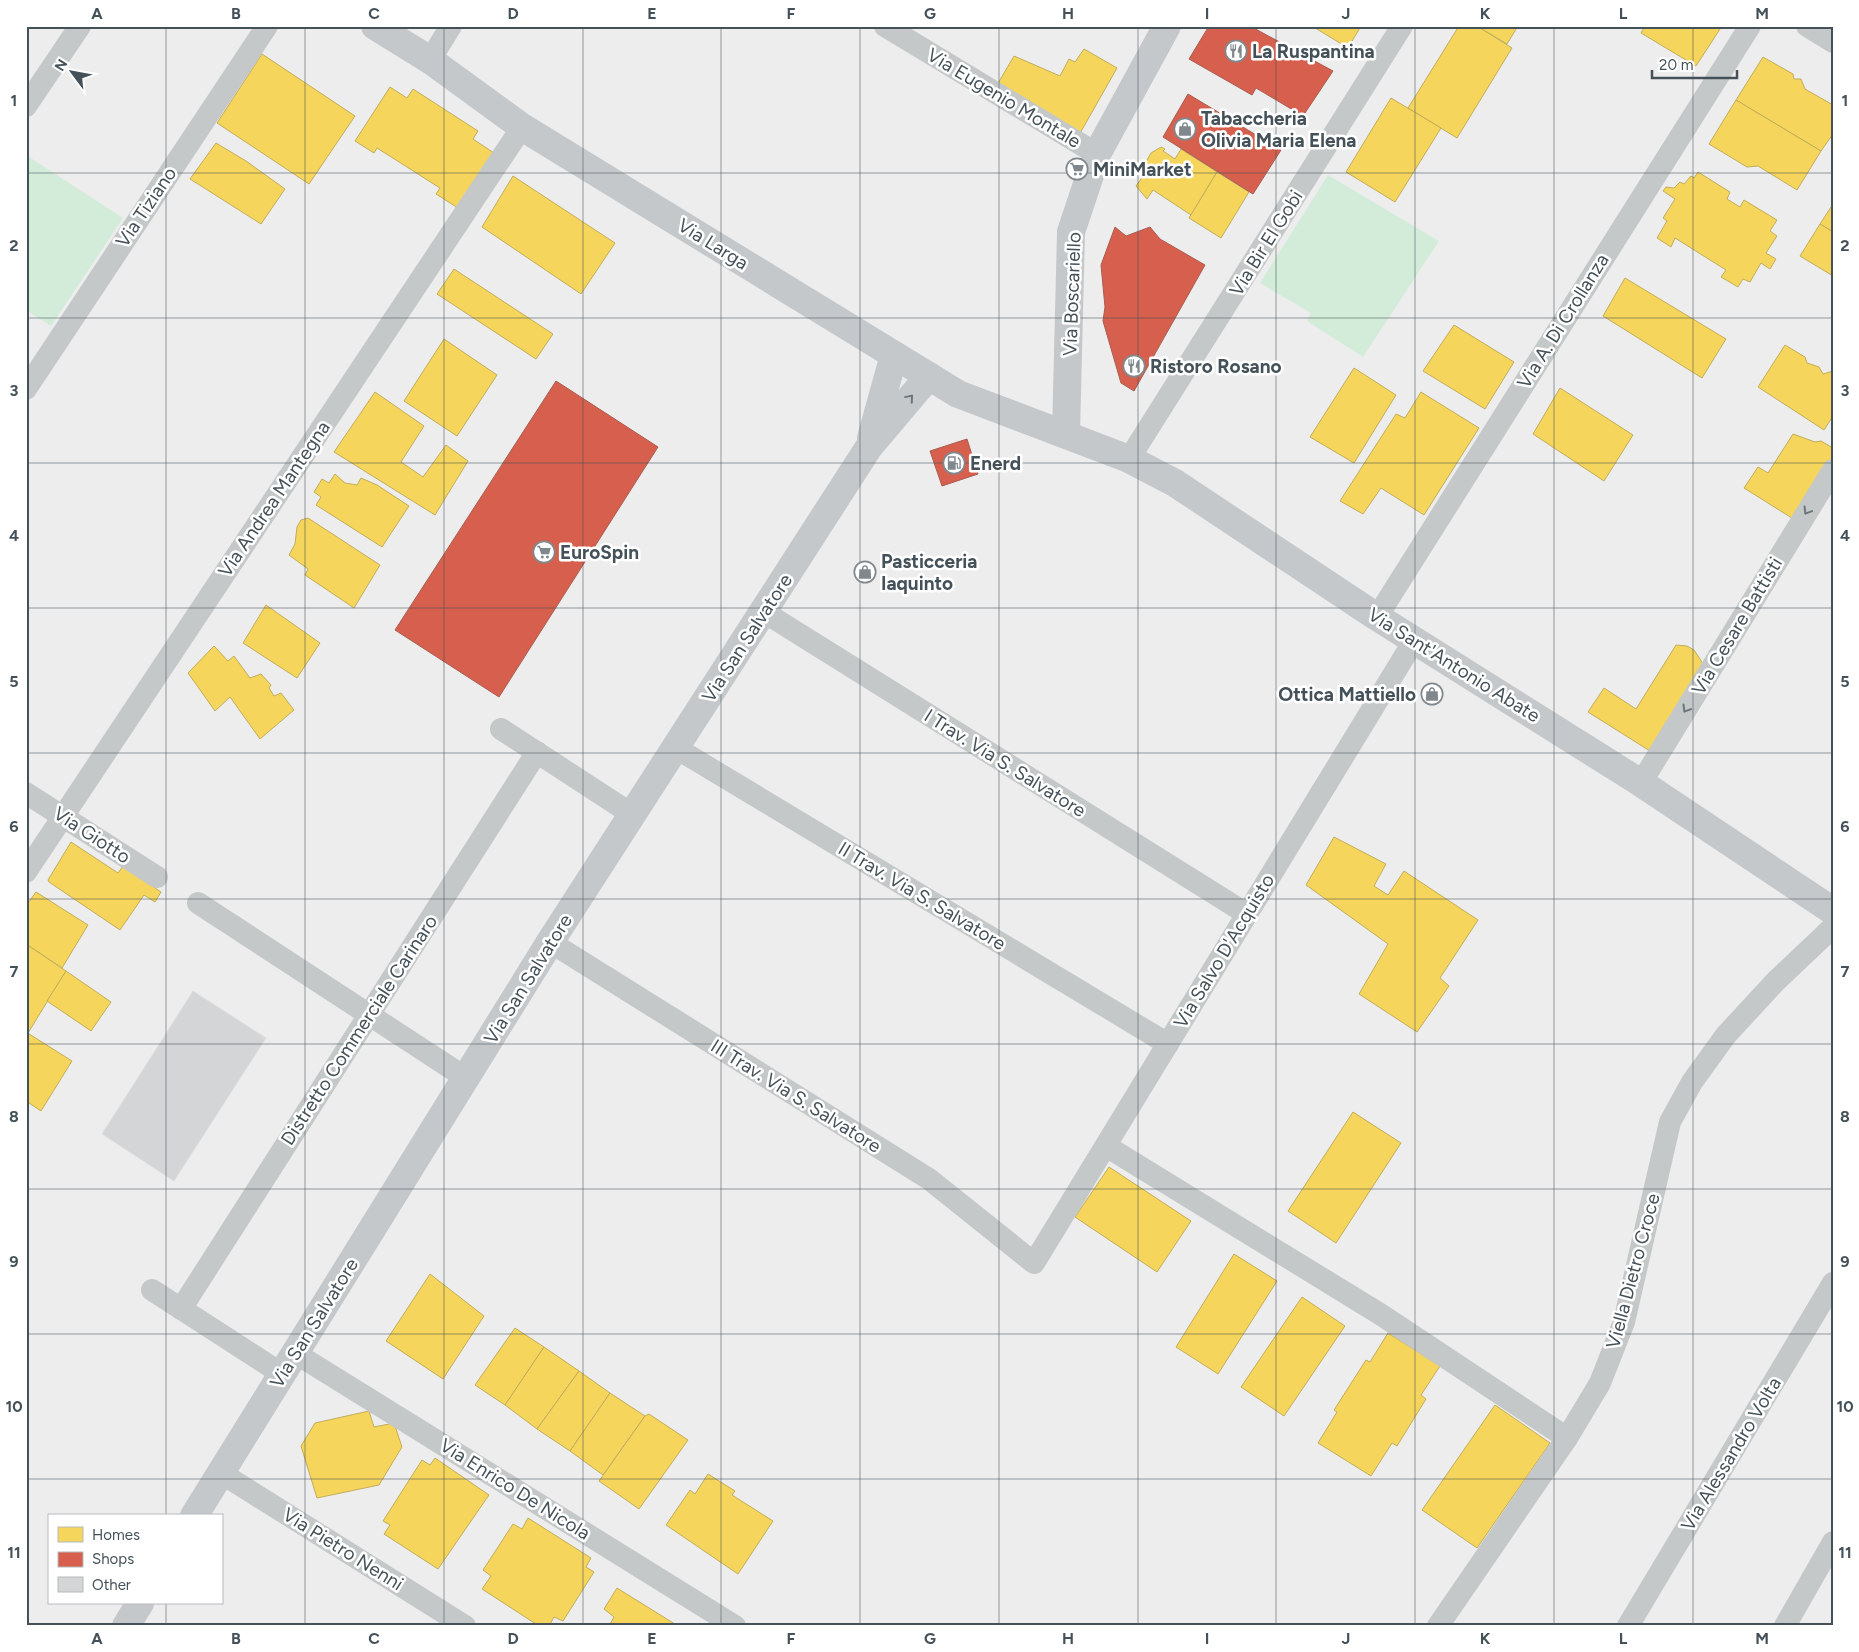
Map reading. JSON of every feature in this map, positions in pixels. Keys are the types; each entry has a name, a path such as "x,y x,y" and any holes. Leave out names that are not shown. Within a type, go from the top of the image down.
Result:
{"street":[{"path":"26,106 80,26"},
{"name":"Via Tiziano","path":"26,389 267,26"},
{"name":"Via Larga","path":"375,26 430,60 522,127 958,394 1066,434"},
{"path":"430,60 451,26"},
{"name":"Via Eugenio Montale","path":"885,26 1097,154"},
{"name":"Via Boscariello","path":"1066,434 1071,232 1097,154 1167,26"},
{"name":"Via Bir El Gobi","path":"1129,459 1402,26"},
{"name":"Via A. Di Crollanza","path":"1378,617 1750,26"},
{"path":"1807,26 1833,42"},
{"name":"Via Andrea Mantegna","path":"26,872 522,127"},
{"name":"Via San Salvatore","path":"868,447 894,355"},
{"name":"Via San Salvatore","path":"195,1514 550,942 764,612 868,447 929,376"},
{"name":"Via Sant'Antonio Abate","path":"1066,434 1129,459 1175,483 1378,617 1641,783 1833,911"},
{"name":"Via Cesare Battisti","path":"1641,783 1831,478"},
{"name":"I Trav. Via S. Salvatore","path":"764,612 1247,914"},
{"name":"Via Salvo D'Acquisto","path":"1034,1262 1415,639"},
{"path":"501,729 632,815"},
{"name":"II Trav. Via S. Salvatore","path":"676,748 1168,1044"},
{"name":"Distretto Commerciale Carinaro","path":"181,1309 537,752"},
{"name":"Via Giotto","path":"26,792 157,877"},
{"path":"198,903 368,1016 466,1078"},
{"name":"Viella Dietro Croce","path":"1438,1626 1567,1438 1600,1384 1624,1322 1670,1122 1692,1082 1726,1035 1776,982 1833,927"},
{"name":"III Trav. Via S. Salvatore","path":"550,942 929,1179 1034,1262"},
{"path":"1106,1146 1380,1314 1567,1438"},
{"name":"Via Alessandro Volta","path":"1628,1626 1833,1283"},
{"name":"Via Enrico De Nicola","path":"152,1290 181,1309 289,1363 735,1626"},
{"name":"Via Pietro Nenni","path":"221,1473 465,1626"},
{"path":"1785,1626 1833,1542"},
{"path":"126,1626 139,1604"}],"green space":[{"path":"26,155 123,218 51,326 26,310"},
{"path":"1328,175 1439,241 1363,357 1307,321 1311,313 1260,283"}],"building: Homes":[{"path":"1312,26 1361,26 1348,48"},
{"path":"1459,26 1477,26 1512,48 1457,138 1408,108"},
{"path":"1477,26 1518,26 1507,44"},
{"path":"1645,26 1722,26 1696,66 1641,33"},
{"path":"1084,49 1117,68 1079,135 997,85 1014,56 1060,76 1069,59 1075,62"},
{"path":"262,54 355,116 309,184 217,123"},
{"path":"1763,57 1793,74 1794,79 1801,79 1805,89 1833,105 1833,134 1821,151 1736,100"},
{"path":"390,87 407,98 413,89 478,131 473,139 494,153 458,208 436,194 440,188 377,148 374,153 355,141"},
{"path":"1391,98 1441,128 1395,202 1346,172"},
{"path":"1736,100 1821,151 1797,190 1758,166 1747,167 1709,144"},
{"path":"216,143 246,161 285,189 261,224 190,179"},
{"path":"1161,147 1165,149 1163,151 1175,159 1181,149 1217,172 1191,215 1153,190 1147,199 1136,186 1141,179 1143,167 1151,153"},
{"path":"1217,172 1249,192 1221,238 1189,218"},
{"path":"1698,172 1730,192 1727,199 1740,207 1744,200 1777,220 1770,231 1777,236 1766,253 1776,259 1770,269 1761,263 1750,282 1743,279 1738,287 1721,277 1726,270 1675,238 1671,247 1657,238 1667,221 1663,218 1675,199 1663,191 1666,187 1674,188 1680,182 1684,184 1691,176 1694,178"},
{"path":"513,176 615,243 581,294 482,227"},
{"path":"1833,204 1833,232 1820,224"},
{"path":"1820,224 1833,232 1833,276 1800,256"},
{"path":"454,269 553,334 536,359 437,294"},
{"path":"1625,278 1726,339 1702,378 1603,316"},
{"path":"1454,325 1514,362 1485,409 1423,371"},
{"path":"444,339 497,375 457,436 404,401"},
{"path":"1785,345 1805,357 1807,363 1819,367 1823,374 1833,371 1833,416 1824,430 1758,387"},
{"path":"1354,368 1396,395 1354,463 1310,437"},
{"path":"1560,388 1633,435 1604,481 1533,434"},
{"path":"375,392 424,426 401,462 423,477 446,445 468,461 435,515 334,452"},
{"path":"1421,392 1479,428 1424,515 1381,488 1363,514 1340,501 1396,414 1405,418"},
{"path":"1793,434 1815,442 1821,441 1833,448 1833,459 1795,520 1744,488 1758,467 1768,473"},
{"path":"335,474 345,483 357,485 361,478 377,485 409,506 382,547 316,505 321,497 314,492 322,479 329,483"},
{"path":"308,518 380,565 354,608 305,575 308,569 289,555 295,544 297,527 301,520"},
{"path":"266,605 320,643 297,678 243,643"},
{"path":"1676,645 1687,646 1694,650 1704,665 1650,751 1588,712 1604,688 1636,709"},
{"path":"214,646 228,661 234,656 250,678 261,674 271,685 269,688 274,696 281,693 294,710 260,739 230,697 215,711 188,673"},
{"path":"1334,837 1386,864 1374,886 1388,895 1404,871 1478,920 1440,978 1449,986 1417,1032 1359,994 1388,944 1306,885"},
{"path":"71,842 118,873 123,866 161,892 155,902 144,895 120,930 49,882 48,880"},
{"path":"36,892 88,925 62,968 26,944 26,906"},
{"path":"26,944 66,971 28,1033 26,1032"},
{"path":"66,971 111,1002 91,1031 47,1001"},
{"path":"26,1032 72,1061 41,1111 26,1101"},
{"path":"1353,1112 1401,1143 1336,1243 1288,1211"},
{"path":"1109,1167 1191,1221 1157,1272 1075,1217"},
{"path":"1234,1254 1277,1281 1218,1374 1176,1347"},
{"path":"430,1274 484,1316 443,1379 386,1341"},
{"path":"1302,1297 1345,1326 1284,1416 1241,1387"},
{"path":"515,1328 544,1347 505,1405 475,1385"},
{"path":"1388,1333 1440,1366 1421,1395 1426,1399 1397,1446 1392,1443 1371,1476 1318,1443 1337,1412 1334,1410 1366,1360 1370,1362"},
{"path":"544,1347 579,1371 537,1429 505,1405"},
{"path":"579,1371 610,1393 570,1451 537,1429"},
{"path":"610,1393 645,1416 603,1475 570,1451"},
{"path":"1495,1405 1550,1443 1477,1548 1422,1510"},
{"path":"369,1411 374,1427 394,1423 402,1447 379,1485 317,1498 301,1446 315,1423"},
{"path":"649,1414 688,1440 639,1509 599,1481 645,1416"},
{"path":"435,1458 489,1495 438,1569 384,1534 390,1525 383,1521 422,1460 430,1465"},
{"path":"708,1474 735,1491 732,1495 773,1521 738,1574 666,1525 690,1490 695,1494"},
{"path":"528,1518 591,1558 586,1567 594,1572 563,1621 554,1617 549,1626 539,1626 482,1589 491,1576 483,1570 513,1524 522,1529"},
{"path":"617,1588 678,1626 609,1626 614,1617 604,1609"}],"building: Shops":[{"path":"1209,26 1250,26 1333,71 1303,116 1256,88 1252,95 1189,59"},
{"path":"1188,94 1281,150 1253,194 1163,137"},
{"path":"1115,227 1126,236 1150,227 1160,239 1205,265 1134,391 1121,383 1103,321 1105,307 1101,265"},
{"path":"556,381 658,447 499,697 395,630"},
{"name":"Enerd","path":"967,439 978,474 942,486 930,451"}],"building: Other":[{"path":"193,991 266,1038 174,1181 102,1134"}],"place":[{"name":"La Ruspantina","path":"1236,51"},
{"name":"Tabaccheria Olivia Maria Elena","path":"1185,129"},
{"name":"MiniMarket","path":"1077,169"},
{"name":"Ristoro Rosano","path":"1134,366"},
{"name":"Enerd","path":"954,463"},
{"name":"EuroSpin","path":"544,552"},
{"name":"Pasticceria Iaquinto","path":"865,572"},
{"name":"Ottica Mattiello","path":"1432,694"}]}
